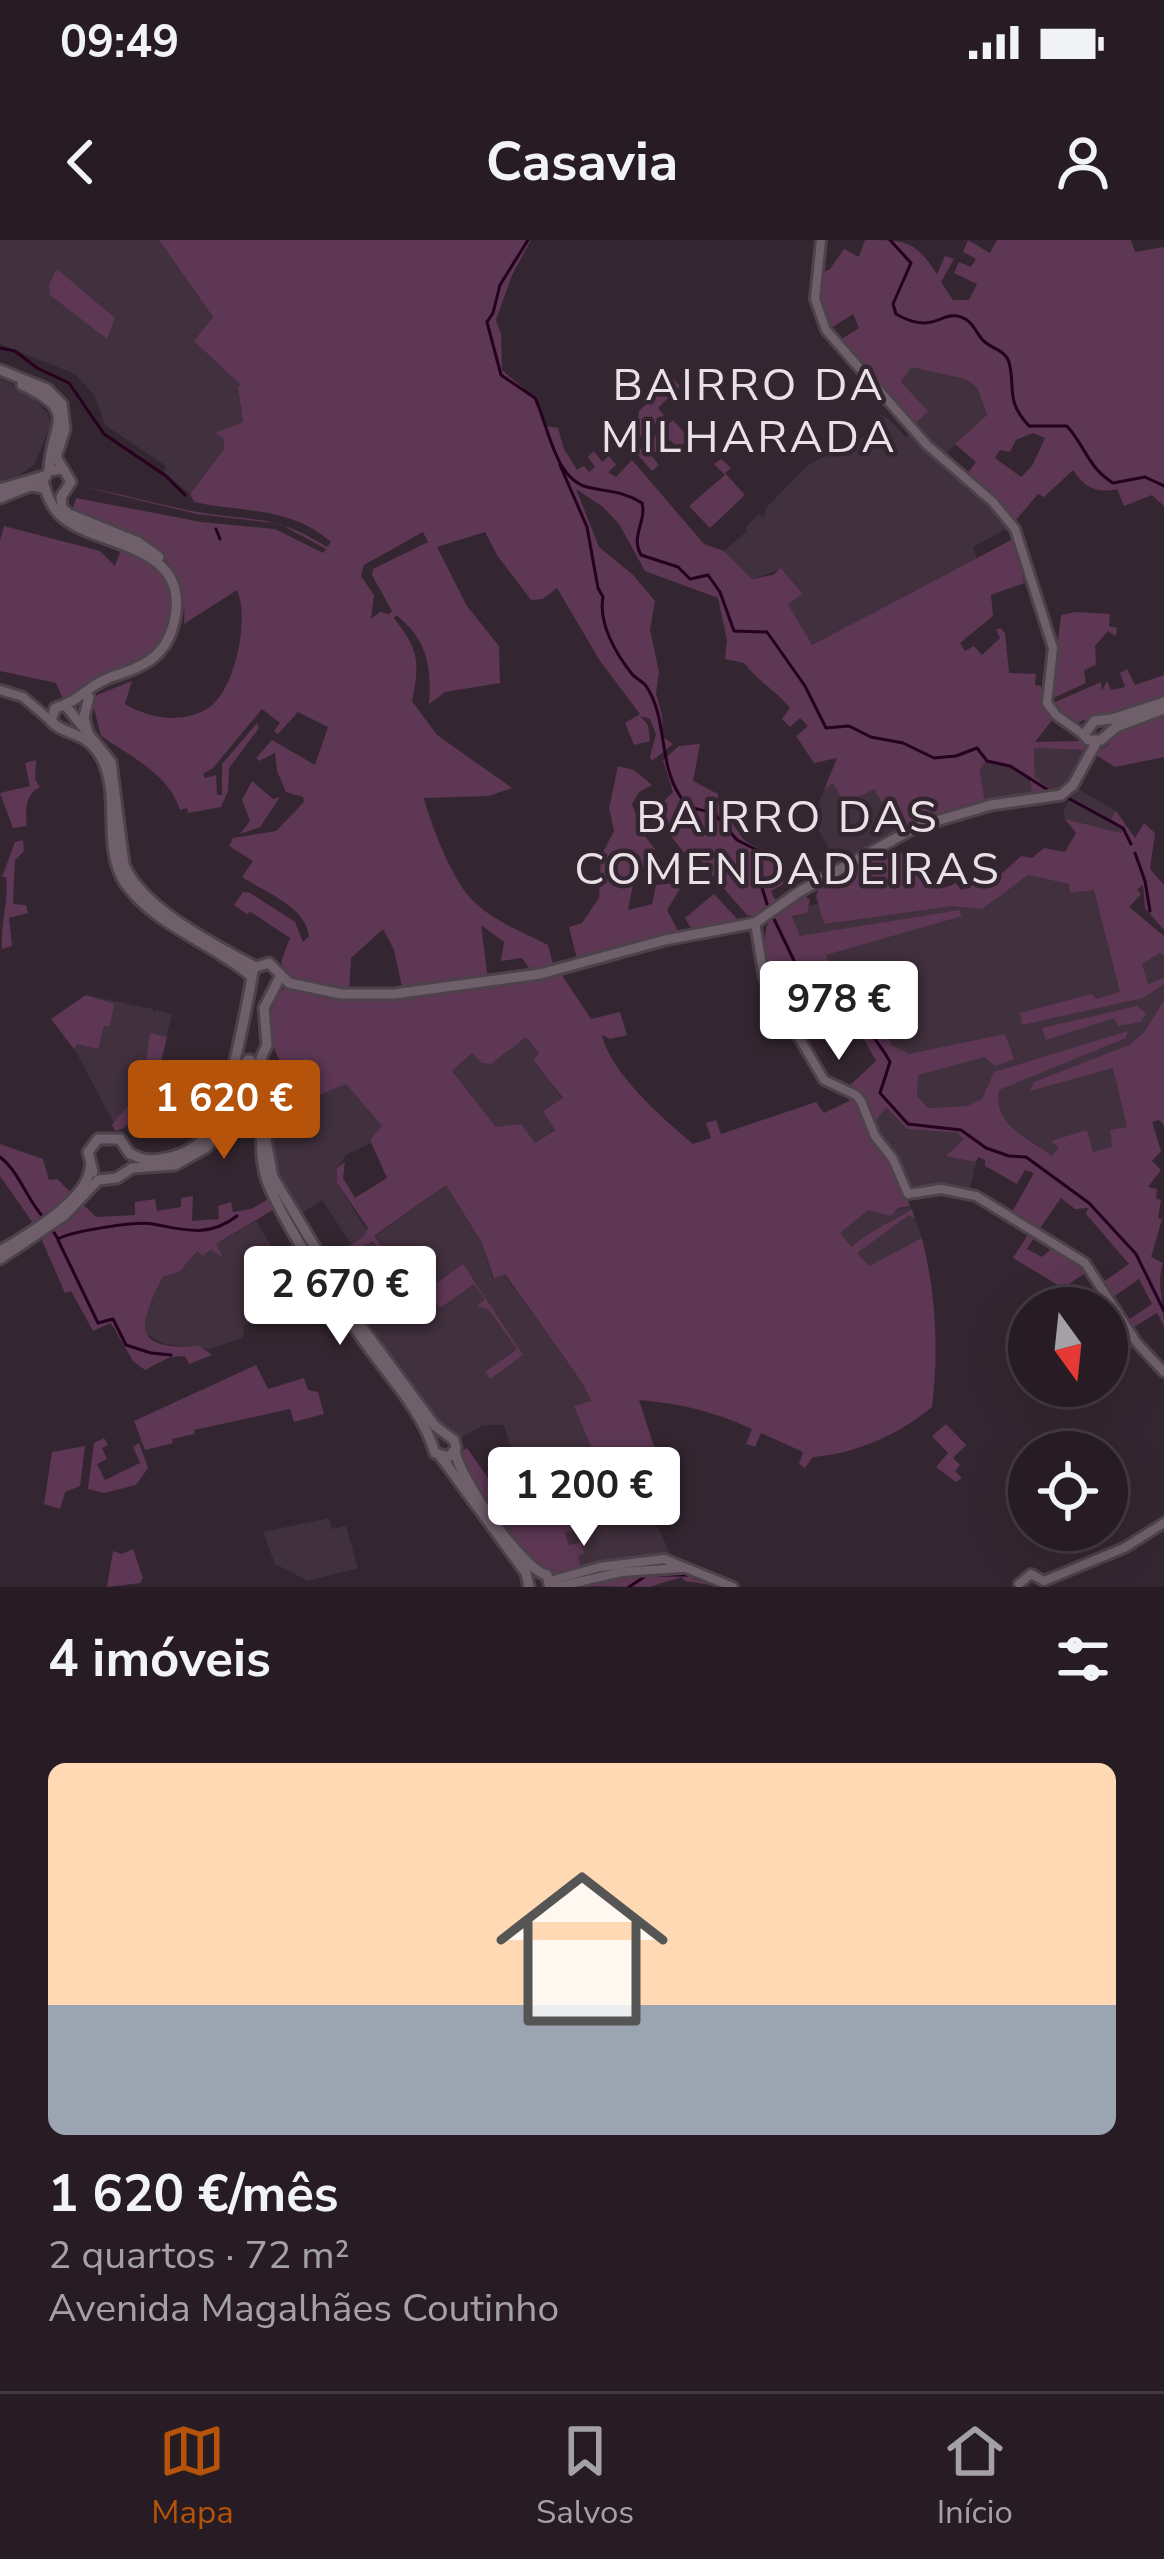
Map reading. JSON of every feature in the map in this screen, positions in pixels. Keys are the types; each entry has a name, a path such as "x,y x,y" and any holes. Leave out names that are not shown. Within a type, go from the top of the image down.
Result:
{"main road":[{"path":"0,372 46,389 59,399 66,421 49,480 63,518 151,557 165,573 175,601 173,627 157,656 95,685 67,711 65,729"},
{"path":"49,480 62,497"},
{"path":"0,494 49,480 71,482 62,508 138,542 157,554 171,572 178,592 179,626 168,650 144,672 103,687 51,721 56,728 84,738 103,760 116,857 126,884 173,925 253,975"},
{"path":"88,733 89,697"},
{"path":"67,711 106,751 112,766 124,864 131,878 253,975 261,992 280,984 357,996 441,990 552,972 665,940 755,923 793,896 916,827 991,805 1061,795 1073,785 1088,757 1089,735 1101,718 1114,723 1164,705"},
{"path":"1089,735 1111,735 1114,723"},
{"path":"57,1217 86,1182 90,1147 106,1137 122,1141 130,1154 147,1160 171,1157 205,1138 224,1109 253,975 264,963 273,965 280,984"},
{"path":"0,1255 57,1217 95,1182 126,1171 182,1163 211,1144 230,1118 241,1068 267,1049 264,1008 280,984"},
{"path":"239,1043 255,1031 266,1040"},
{"path":"239,1043 253,1059 269,1100 266,1148 275,1182 365,1331 454,1440 459,1465 532,1580"},
{"path":"253,1059 262,1092 259,1148 273,1194 359,1335 426,1425 434,1451 532,1580"},
{"path":"126,1171 130,1154"},
{"path":"90,1168 105,1179"},
{"path":"433,1442 445,1434"},
{"path":"441,1457 455,1451"},
{"path":"532,1580 547,1575 553,1585"}],"street":[{"path":"821,240 815,299 826,330 927,445 993,502 1015,529 1054,648 1047,703 1067,724 1089,735"},
{"path":"0,690 19,695 51,721"},
{"path":"41,709 67,711"},
{"path":"755,923 764,978 824,1080 856,1094 861,1101 908,1194 941,1189 976,1196 1084,1264 1137,1343 1164,1372"},
{"path":"1019,1586 1031,1574 1044,1584 1124,1548 1164,1523"},
{"path":"553,1585 664,1558 733,1587"}],"shaded area":[{"path":"0,240 159,240 213,317 242,386 238,388 243,422 217,434 223,438 224,449 190,494 164,472 166,466 105,425 95,396 75,374 0,344"},
{"path":"159,240 531,240 496,320 502,370 535,399 545,426 558,428 577,470 584,466 589,472 595,467 588,457 594,451 602,462 609,456 616,465 608,472 616,477 632,460 704,544 724,551 752,579 773,575 781,568 803,594 788,604 812,645 1015,538 1024,583 991,595 993,616 960,643 965,651 974,646 982,655 1000,638 996,630 1000,628 1005,633 1009,673 1036,674 1045,711 1072,731 1052,720 1035,742 1084,741 1085,750 1034,748 1035,777 1051,790 1032,795 1030,780 1006,766 985,762 980,770 985,803 905,830 899,814 892,818 874,789 845,804 833,783 824,790 837,758 814,763 796,736 808,726 800,718 790,727 782,719 790,708 785,702 744,663 725,659 727,640 718,598 645,571 619,524 576,489 599,547 655,601 650,630 659,672 656,694 663,737 673,744 652,761 656,734 650,719 640,716 648,725 650,741 634,745 625,723 640,714 600,661 557,588 543,599 531,600 485,532 437,547 467,606 499,646 500,683 445,692 429,704 421,644 406,624 394,618 415,656 412,701 437,735 512,788 489,796 424,798 448,861 467,894 484,910 548,945 554,968 532,972 522,958 501,961 504,942 481,925 488,980 403,991 394,950 383,929 351,958 349,993 288,979 281,962 290,938 234,905 243,892 250,893 295,922 303,942 309,936 306,926 283,901 242,877 253,861 229,846 233,838 276,831 304,802 303,797 286,792 275,753 259,761 256,758 272,740 315,765 328,727 298,712 278,734 274,731 280,723 262,709 203,774 205,778 216,775 217,795 222,795 222,764 257,723 259,728 229,768 228,791 221,807 188,813 187,808 180,810 158,776 101,736 93,705 97,695 132,681 125,704 144,713 174,718 205,710 216,702 232,673 241,603 237,590 184,624 181,587 162,555 72,512 76,498 201,522 275,529 323,553 326,549 283,526 327,547 331,542 283,516 194,502 190,494 224,449 223,438 215,433 243,422 241,385 194,341 213,317","holes":["423,532 428,542 373,569 392,611 371,619 374,595 361,576 364,565"]},
{"path":"865,240 879,240 915,248 937,274 945,256 954,259 941,282 953,300 969,300 977,284 954,273 959,262 971,267 976,259 963,252 968,240 990,253 997,240 1131,240 1135,252 1164,247 1164,506 1152,495 1124,506 1117,489 1091,488 1073,470 1044,497 1038,494 1015,521 966,475 976,462 955,444 987,415 977,387 965,379 911,367 901,382 928,411 915,424 838,341 859,328 853,314 831,328 819,301 819,275 830,269 844,249 859,257","holes":["1033,433 1045,438 1032,466 1021,477 995,458 1000,450 1010,452 1016,440"]},
{"path":"57,269 115,318 107,339 50,295"},
{"path":"911,366 965,379 977,387 987,415 943,456 1012,517 1009,527 973,547 977,558 812,645 787,604 803,593 782,569 752,579 724,551 758,514 764,516 766,508 808,465 870,434 880,415 906,437 917,428 915,424 927,411 901,382"},
{"path":"0,379 24,390 48,413 51,425 34,465 0,488"},
{"path":"673,379 680,386 658,408 664,416 636,440 639,411"},
{"path":"673,420 690,439 679,448 670,440 651,455 659,465 652,471 636,453"},
{"path":"721,459 731,468 725,473 745,495 710,528 689,506 725,475 714,464"},
{"path":"84,487 203,513 275,523 197,514"},
{"path":"4,526 100,551 115,566 121,549 155,567 171,602 167,629 154,652 89,685 70,702 64,701 56,683 0,671"},
{"path":"1110,614 1109,626 1117,628 1116,636 1108,631 1095,646 1096,665 1084,670 1086,683 1051,699 1061,615"},
{"path":"1127,669 1135,685 1164,675 1164,697 1077,723 1051,704 1101,682 1102,691 1107,681 1111,690 1125,687 1120,673"},
{"path":"1164,715 1164,757 1115,767 1093,753 1107,746 1121,728"},
{"path":"700,744 693,781 718,794 717,801 744,840 776,859 784,870 783,884 771,891 777,904 759,917 747,915 704,866 695,848 687,856 652,813 673,792 663,760 679,746"},
{"path":"841,744 906,820 905,830 901,825 895,836 836,863 812,817"},
{"path":"1034,748 1085,750 1072,784 1051,790 1035,777"},
{"path":"36,760 35,779 40,787 29,798 27,826 13,828 0,793 30,786 25,763"},
{"path":"985,762 1007,766 1030,781 1032,795 985,803 980,770"},
{"path":"618,766 634,770 652,785 639,792 632,804 655,849 634,880 628,910 652,904 656,885 684,882 667,910 679,933 578,963 569,927 582,923 599,898 601,856 614,831 609,808"},
{"path":"252,781 273,799 280,797 260,827 240,834 250,821 242,800"},
{"path":"1077,788 1116,811 1111,820 1121,833 1065,819 1063,811"},
{"path":"1116,811 1135,838 1144,823 1155,833 1150,869 1164,885 1164,930 1145,908 1143,885 1129,907 1164,936 1164,955 1142,964 1148,984 1164,978 1164,984 1143,998 1022,1025 1020,1013 1092,994 1096,999 1120,992 1094,890 1070,893 1069,884 1028,875 982,909 952,906 824,924 816,896 820,885 890,847 901,852 929,886 956,883 961,890 972,884 988,886 1021,856 1032,858 1044,848 1065,852 1076,833 1065,819 1121,833 1123,829 1111,819"},
{"path":"23,840 24,851 15,860 13,904 26,905 28,913 9,918 12,946 2,949 7,886 2,877 15,842"},
{"path":"883,855 930,887 982,898 1032,858 1090,870 1164,938 1164,1000 1144,1032 1129,1045 1161,1151 1116,1202 1109,1203 1036,1144 1009,1129 982,1099 967,1106 910,1109 899,1058 871,1008 815,982 792,916 806,913 806,906 820,903"},
{"path":"714,894 739,921 692,930 685,918"},
{"path":"803,894 810,900 807,913 792,916 800,936 959,910 962,916 826,955 837,995 871,1008 892,1045 909,1054 1005,1034 1014,1059 995,1066 985,1057 918,1075 917,1096 928,1108 967,1106 982,1099 994,1072 1128,1031 1126,1038 999,1090 1001,1113 1007,1122 1052,1156 1059,1148 1051,1141 1087,1130 1093,1152 1112,1147 1110,1130 1127,1127 1113,1068 1030,1091 1034,1082 1129,1045 1144,1032 1164,1000 1164,1125 1159,1120 1152,1122 1161,1151 1152,1161 1161,1170 1148,1187 1157,1189 1156,1198 1161,1200 1158,1218 1162,1219 1151,1257 1163,1263 1164,1326 1157,1313 1132,1328 1128,1322 1152,1304 1139,1279 1128,1287 1102,1283 1129,1264 1086,1214 1088,1208 1075,1209 1061,1198 1040,1228 1012,1212 1034,1173 1025,1170 1017,1184 978,1157 976,1162 946,1156 964,1139 958,1133 907,1129 886,1107 874,1123 863,1095 850,1085 876,1061 850,1014 829,1017 813,1011 795,1023 766,976 785,973 767,964 767,925"},
{"path":"561,974 591,1019 620,1012 627,1035 610,1039 602,1035 615,1064 639,1094 693,1144 711,1138 706,1123 716,1120 721,1134 816,1102 824,1113 855,1098 891,1159 910,1206 898,1208 891,1216 868,1210 840,1233 852,1247 912,1209 915,1219 909,1215 857,1253 869,1266 922,1238 935,1322 932,1407 891,1434 845,1452 813,1457 805,1468 799,1464 803,1452 761,1433 755,1447 746,1444 752,1429 738,1423 697,1409 639,1400 669,1493 650,1512 642,1507 621,1449 595,1456 574,1406 591,1401 583,1384 505,1274 494,1279 482,1243 446,1185 374,1236 398,1272 373,1241 335,1262 357,1298 353,1298 327,1262 364,1236 368,1228 337,1183 337,1168 345,1162 343,1178 355,1198 387,1178 370,1140 382,1126 346,1084 306,1100 297,1092 276,1053 271,1013 285,987 340,1000 450,993","holes":["526,1037 539,1054 533,1060 563,1098 543,1111 555,1130 535,1143 521,1124 496,1127 452,1071 472,1053 482,1063 491,1064"]},
{"path":"86,995 152,1009 155,1014 156,1010 172,1014 155,1084 118,1131 75,1050 51,1019"},
{"path":"86,995 114,1004 110,1026 104,1026 98,1049 77,1044 74,1049 51,1019"},
{"path":"1137,1006 1146,1013 1141,1022 1118,1026 1114,1018 1046,1040 1042,1028"},
{"path":"150,1033 167,1037 156,1077 145,1105 115,1131 112,1125 140,1086"},
{"path":"526,1036 539,1055 533,1060 563,1099 555,1129 535,1143 496,1127 452,1071 472,1053 491,1064"},
{"path":"341,1084 383,1127 371,1143 346,1155 337,1168 337,1183 367,1231 374,1237 446,1185 482,1243 493,1279 504,1274 583,1384 592,1402 575,1405 596,1455 621,1448 642,1507 650,1512 671,1555 680,1559 689,1574 681,1571 549,1587 578,1555 580,1542 569,1545 565,1533 577,1522 601,1515 569,1462 518,1474 504,1425 483,1425 461,1438 439,1425 327,1262 351,1244 322,1200 302,1213 301,1220 269,1148 271,1113"},
{"path":"885,1106 908,1129 958,1133 979,1148 970,1190 941,1186 911,1190 897,1154 874,1123"},
{"path":"0,1144 43,1159 49,1180 57,1179 96,1217 135,1215 135,1202 155,1199 157,1211 181,1207 181,1198 193,1196 192,1221 219,1219 218,1206 231,1202 233,1212 270,1198 276,1208 216,1244 223,1258 211,1249 203,1256 197,1251 180,1271 163,1277 148,1309 146,1332 151,1339 200,1346 212,1355 189,1364 185,1356 170,1357 145,1370 133,1361 111,1323 93,1331 71,1291 65,1293 41,1238 66,1218 56,1206 33,1223 0,1176"},
{"path":"910,1206 922,1238 869,1267 839,1232 868,1210 885,1212"},
{"path":"256,1221 279,1259 252,1271 264,1319 244,1326 243,1338 209,1349 164,1344 146,1334 143,1319 163,1277 191,1250 216,1244"},
{"path":"1029,1233 1035,1236 1027,1249 1042,1257 1053,1247 1085,1273 1061,1287 1013,1258"},
{"path":"463,1264 523,1355 490,1379 485,1372 517,1349 489,1310 477,1306 485,1299 474,1284 440,1308 427,1290"},
{"path":"256,1365 268,1389 304,1378 308,1390 318,1392 324,1414 294,1422 290,1409 194,1430 194,1434 172,1439 173,1443 145,1450 134,1421"},
{"path":"946,1424 966,1445 953,1458 962,1478 956,1482 936,1467 948,1453 932,1436"},
{"path":"104,1438 107,1459 97,1464 105,1480 140,1463 133,1447 139,1443 148,1468 136,1485 104,1493 88,1489 94,1443"},
{"path":"85,1446 80,1486 65,1492 60,1509 44,1504 52,1452"},
{"path":"467,1448 507,1505 527,1494 518,1474 581,1459 604,1512 565,1533 569,1545 581,1542 581,1569 556,1577 536,1567 500,1523 461,1460 460,1452"},
{"path":"329,1518 332,1529 346,1526 358,1568 308,1581 275,1564 263,1532"},
{"path":"133,1549 143,1578 140,1583 107,1587 113,1551 122,1554"},
{"path":"681,1571 724,1587 682,1577 649,1587 578,1586 620,1575"}],"waterway":[{"path":"528,240 500,285 487,322 501,375 535,398 559,462 576,482 642,503 637,541 641,555 678,567 690,579 708,575 720,592 734,631 767,632 805,686 826,728 849,726 934,758 977,748 987,761 1010,766 1048,790"},
{"path":"890,240 911,263 893,304 896,314 919,323 964,318 984,342 1007,358 1014,402 1029,426 1067,426 1092,464 1113,483 1145,477 1164,486"},
{"path":"0,348 15,351 69,383 104,434 166,476 185,495"},
{"path":"560,465 587,527 606,628 620,657 653,699 673,783 687,804 713,812 737,840 757,850 758,875 768,907"},
{"path":"216,529 220,539"},
{"path":"1066,797 1123,828 1131,844"},
{"path":"1135,853 1150,911"},
{"path":"774,919 812,998 821,1006 860,1015 890,1062 880,1093 908,1124 961,1130 986,1148 1026,1157 1089,1203 1136,1254 1164,1311"},
{"path":"0,1157 44,1218"},
{"path":"50,1226 58,1239 133,1224 206,1230 237,1216"},
{"path":"58,1240 98,1323 113,1319 126,1345 171,1355"},
{"path":"629,1587 647,1575 688,1575"},
{"path":"693,1577 713,1583"}],"district":[{"name":"BAIRRO DA MILHARADA","path":"749,411"},
{"name":"BAIRRO DAS COMENDADEIRAS","path":"788,843"}]}
